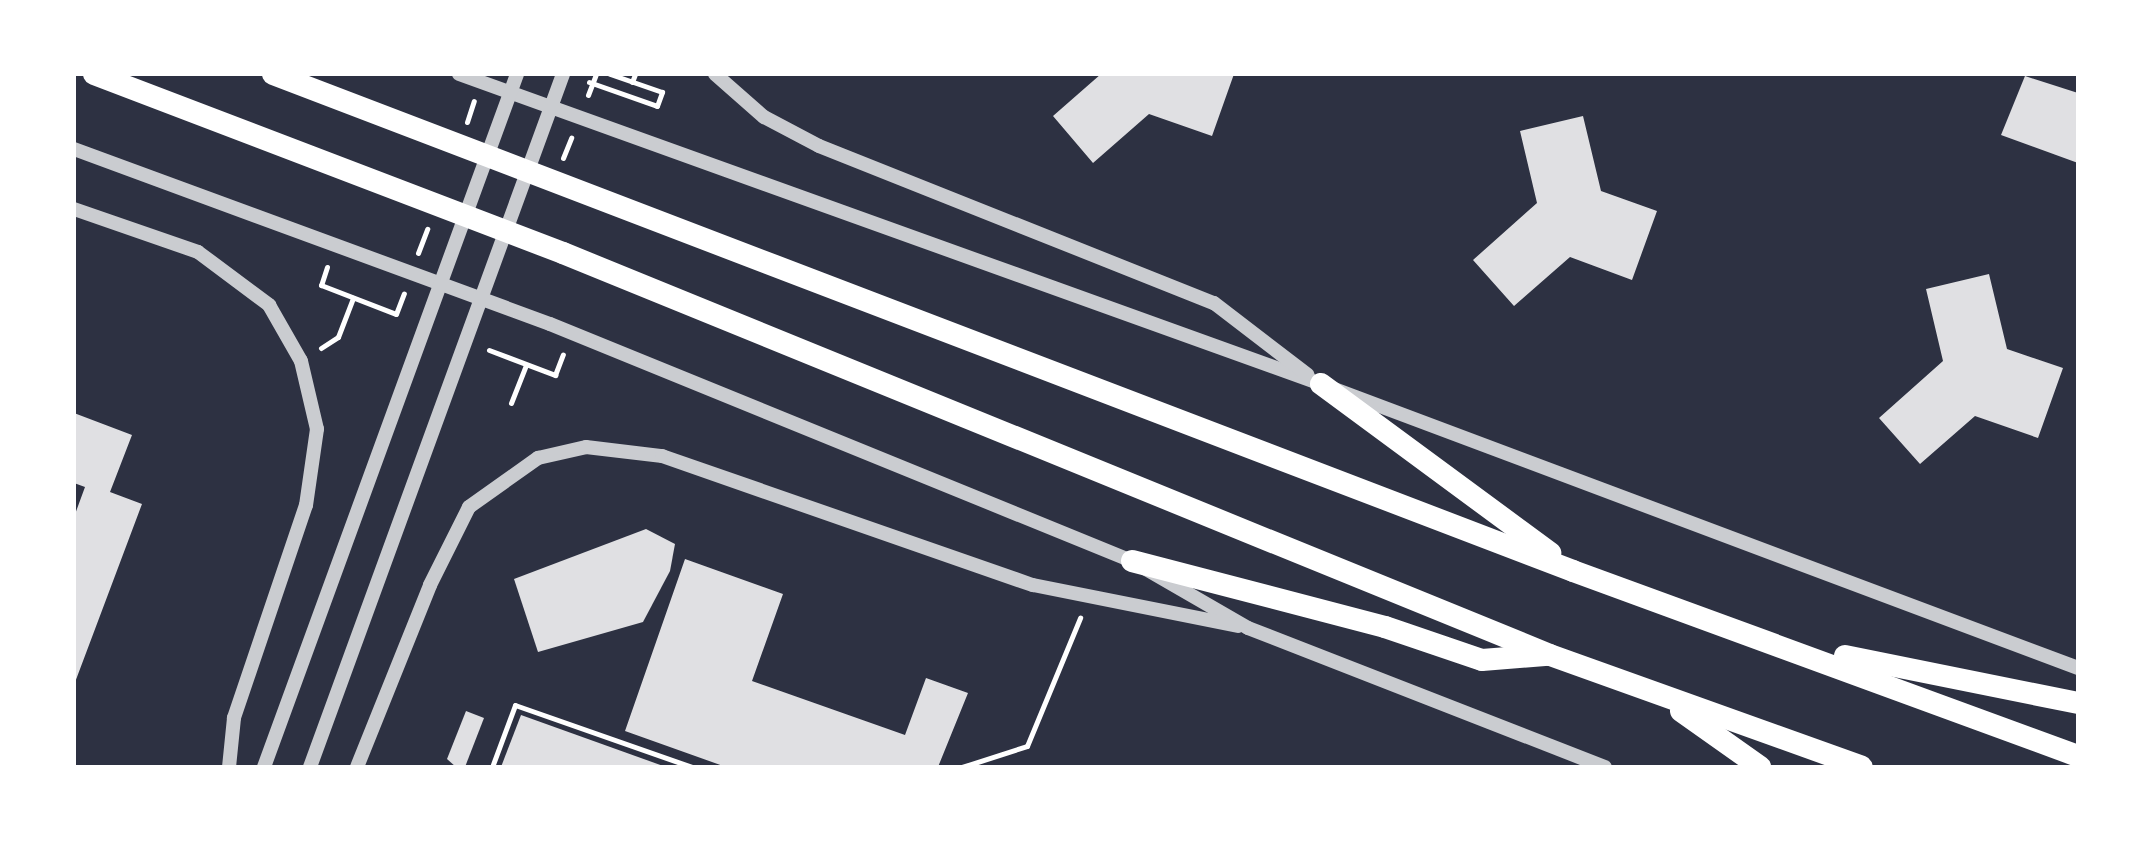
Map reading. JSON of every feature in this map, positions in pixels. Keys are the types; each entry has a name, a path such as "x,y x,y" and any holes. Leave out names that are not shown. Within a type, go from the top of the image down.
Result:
{"highway":[{"path":"94,74 563,253 1550,655 1862,767"},
{"path":"273,74 1573,571 1781,644 2078,756"},
{"path":"1321,384 1573,571"},
{"path":"1132,561 1385,627 1482,660 1550,655"},
{"path":"1781,644 2078,703"},
{"path":"1664,698 1760,767"}],"street":[{"path":"459,74 1321,384 2078,668"},
{"path":"264,767 517,74"},
{"path":"310,767 563,74"},
{"path":"715,74 764,117 819,146 1214,303 1321,384"},
{"path":"74,149 550,324 1132,561 1248,628 1605,767"},
{"path":"74,209 198,252 269,305 301,361 317,429 306,505 234,718 229,767"},
{"path":"357,767 430,585 469,507 538,458 586,447 662,456 1087,599 1248,628"}],"path":[{"path":"579,79 657,106 662,92 610,74"},
{"path":"632,82 635,74"},
{"path":"329,263 321,285 396,314"},
{"path":"488,351 555,375 564,352"},
{"path":"511,403 526,365"},
{"path":"962,767 1027,746 1087,599"},
{"path":"492,767 515,705 692,767"}],"building":[{"path":"1101,74 1234,74 1212,136 1149,114 1093,163 1053,116"},
{"path":"2025,76 2078,93 2078,163 2001,135"},
{"path":"1583,116 1601,191 1657,211 1632,280 1570,257 1514,306 1473,260 1537,203 1520,131"},
{"path":"1989,274 2007,349 2063,368 2038,438 1975,416 1920,464 1879,418 1943,361 1926,289"},
{"path":"74,413 132,435 110,492 142,504 74,685 74,517 85,487 74,483"},
{"path":"646,529 675,544 670,571 643,622 538,652 514,579"},
{"path":"685,559 783,594 752,681 905,735 926,678 968,693 938,767 726,767 625,731"},
{"path":"466,711 484,718 465,767 456,767 447,759"},
{"path":"521,715 666,767 501,767"}]}
